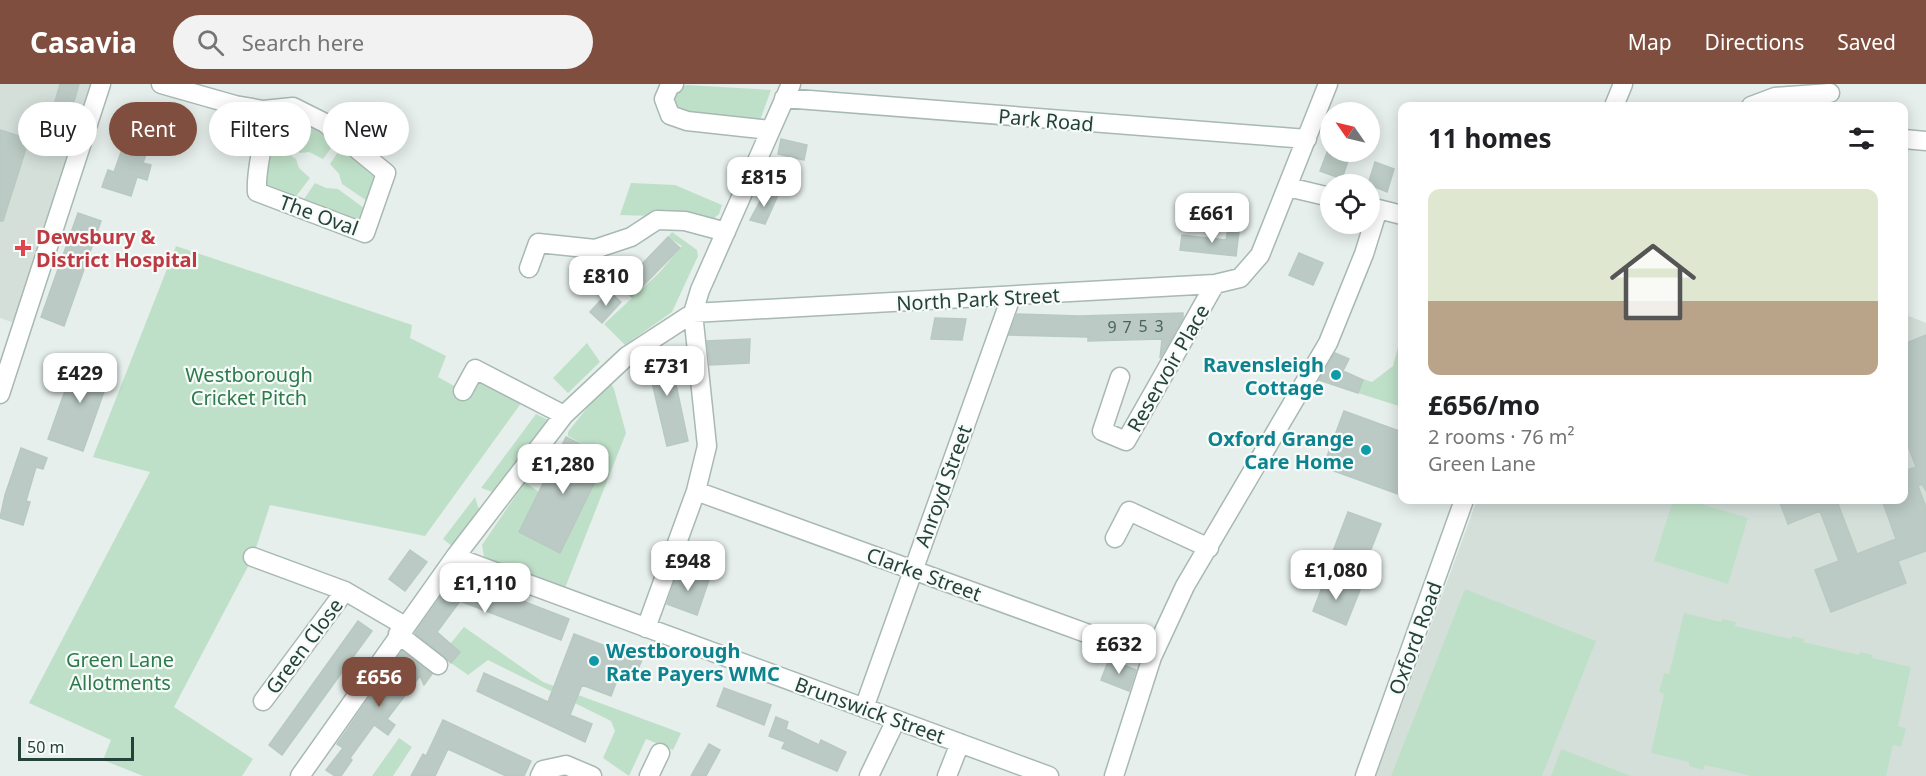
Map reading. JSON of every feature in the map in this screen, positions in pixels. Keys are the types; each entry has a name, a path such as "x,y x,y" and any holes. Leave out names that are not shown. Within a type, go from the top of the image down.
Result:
{"street":[{"path":"0,394 101,84"},
{"name":"The Oval","path":"161,84 224,102"},
{"path":"674,84 670,85 664,99 670,115 687,121 770,130"},
{"path":"1320,195 1288,187 1328,84"},
{"path":"1616,102 1623,84"},
{"path":"646,628 696,491 707,446 693,313 700,290 787,88"},
{"name":"Park Road","path":"787,88 1307,139"},
{"path":"1762,102 1775,97 1834,94"},
{"name":"The Oval","path":"293,107 325,123 386,173 365,233 257,192 256,174 264,145 263,110 293,107"},
{"path":"1908,139 1926,141"},
{"name":"North Park Street","path":"693,313 1215,284 1240,278 1255,263 1288,187"},
{"path":"1380,210 1398,214"},
{"path":"529,268 538,243 595,249 631,237 657,220 685,221 726,232"},
{"path":"1114,776 1152,657 1185,586 1328,343 1364,254 1368,234"},
{"name":"Reservoir Place","path":"1120,377 1102,431 1126,441 1215,284"},
{"name":"Anroyd Street","path":"864,708 1011,297"},
{"path":"300,776 454,556 564,415 627,356 693,313"},
{"path":"463,391 475,369 564,415"},
{"name":"Clarke Street","path":"696,491 1152,657"},
{"name":"Oxford Road","path":"1365,776 1463,504"},
{"path":"1115,538 1129,511 1209,548"},
{"name":"Brunswick Street","path":"454,556 1049,776"},
{"name":"Green Close","path":"253,557 345,591 401,630 438,665"},
{"name":"Green Close","path":"262,701 345,591"},
{"path":"869,776 896,720"},
{"path":"947,776 960,743"},
{"path":"650,776 660,753"},
{"path":"540,776 543,770 566,765 592,776"}],"shaded area":[{"name":"Dewsbury & District Hospital","path":"0,84 101,84 95,102 18,102 18,156 77,156 21,325 0,318"},
{"path":"1908,316 1926,323 1926,776 1376,776 1476,504 1908,504"}],"green space":[{"path":"687,85 771,90 759,123 673,110 674,89"},
{"path":"311,122 323,127 323,156 325,156 323,159 311,153"},
{"path":"269,156 292,156 296,159 299,168 310,178 294,199 268,191 263,179"},
{"path":"335,156 356,156 377,174 370,203 342,184 339,174 330,164"},
{"path":"315,183 326,188 338,189 368,211 365,218 357,222 345,219 344,215 302,202"},
{"path":"631,183 675,185 722,205 719,214 709,223 686,217 620,215"},
{"path":"672,232 697,250 698,256 672,312 625,345 604,324 659,273 682,246 668,237"},
{"name":"Westborough Cricket Pitch","path":"176,246 412,325 410,338 446,356 438,377 472,396 481,380 522,402 425,536 270,505 253,557 174,707 253,759 242,776 143,776 103,760 111,740 29,703 150,472 93,457"},
{"path":"587,343 600,362 568,393 553,378"},
{"path":"1398,347 1398,406 1358,393 1363,379 1372,382 1393,366"},
{"path":"609,380 614,389 626,433 565,588 484,557 482,545 525,482 539,492 519,532 560,553 607,457 568,436 568,432"},
{"path":"536,414 554,423 497,497 481,488"},
{"path":"475,497 478,507 485,513 456,549 443,539"},
{"path":"1672,504 1701,504 1748,518 1728,584 1654,561"},
{"path":"1465,589 1596,641 1542,776 1391,776"},
{"path":"1684,613 1721,622 1722,619 1736,622 1735,626 1791,639 1792,636 1804,639 1803,642 1859,655 1860,652 1873,655 1872,658 1911,667 1898,726 1906,728 1901,747 1893,745 1886,776 1751,776 1705,765 1703,770 1689,766 1689,762 1651,753 1664,694 1659,692 1664,673 1669,674"},
{"path":"464,627 543,682 681,733 673,750 646,739 629,776 603,758 615,731 611,721 488,660 468,675 451,663 460,652 450,644"},
{"path":"399,738 412,747 393,776 372,776"},
{"path":"1561,749 1631,776 1551,776"}],"building":[{"path":"60,84 79,84 74,102 55,102"},
{"path":"0,130 18,136 18,156 24,156 3,221 0,221"},
{"path":"781,139 807,145 804,160 778,154"},
{"path":"120,156 145,156 143,163 151,165 147,180 137,177 131,196 102,187 108,170 114,172"},
{"path":"1323,162 1348,162 1344,174 1328,174 1320,171"},
{"path":"1375,162 1394,169 1387,192 1380,189 1380,174 1371,174"},
{"path":"765,192 778,195 765,224 750,220"},
{"path":"78,213 101,221 64,326 41,317"},
{"path":"1228,229 1239,231 1236,256 1180,250 1182,235 1226,240"},
{"path":"668,237 680,248 632,297 620,287"},
{"path":"1299,253 1323,263 1313,285 1289,275"},
{"path":"609,291 621,302 602,323 590,312"},
{"path":"1183,313 1183,318 1160,358 1162,339 1088,341 1088,337 1009,335 1017,314 1079,316"},
{"path":"935,318 966,319 962,340 931,339"},
{"path":"1926,335 1926,491 1922,484 1918,486 1926,507 1926,551 1898,561 1906,583 1831,612 1815,570 1839,561 1820,511 1788,524 1780,504 1838,504 1857,554 1896,539 1883,504 1908,504 1908,470 1916,467 1908,446 1908,342"},
{"path":"750,339 749,363 710,365 707,341"},
{"path":"668,347 688,441 667,446 646,357"},
{"name":"Ravensleigh Cottage","path":"1335,353 1349,359 1343,371 1363,380 1358,393 1319,380"},
{"path":"77,357 112,369 83,451 48,439"},
{"name":"Oxford Grange Care Home","path":"1344,411 1398,431 1398,494 1323,467"},
{"path":"566,437 607,457 560,553 519,532"},
{"path":"21,448 47,458 43,469 36,467 26,501 30,502 23,525 0,518 5,495"},
{"path":"1348,512 1381,524 1364,567 1332,554"},
{"path":"410,550 427,562 405,591 389,579"},
{"path":"679,569 709,580 697,615 667,604"},
{"path":"456,575 569,619 561,640 460,601 437,632 460,652 451,663 415,633"},
{"path":"1326,577 1360,590 1346,625 1313,611"},
{"path":"358,621 372,631 282,755 269,745"},
{"path":"574,634 642,660 637,671 622,667 611,696 582,685 570,715 592,724 585,742 477,691 484,673 548,702"},
{"path":"402,651 432,674 424,685 420,676 387,719 395,725 388,735 374,725 350,758 352,760 341,776 335,776 326,770 343,748 337,744"},
{"path":"1109,659 1136,670 1129,691 1101,680"},
{"path":"724,688 771,705 764,725 717,706"},
{"path":"776,717 788,722 786,729 819,745 821,740 846,752 837,771 782,748 785,742 769,736"},
{"path":"443,720 531,761 524,776 506,776 448,749 435,776 411,776 423,754 426,756"},
{"path":"709,744 720,750 706,776 691,776"}],"place":[{"name":"Dewsbury & District Hospital","path":"23,248"},
{"name":"Ravensleigh Cottage","path":"1336,375"},
{"name":"Oxford Grange Care Home","path":"1366,450"},
{"name":"Westborough Rate Payers WMC","path":"594,661"}],"park label":[{"name":"Green Lane Allotments","path":"120,670"}]}
